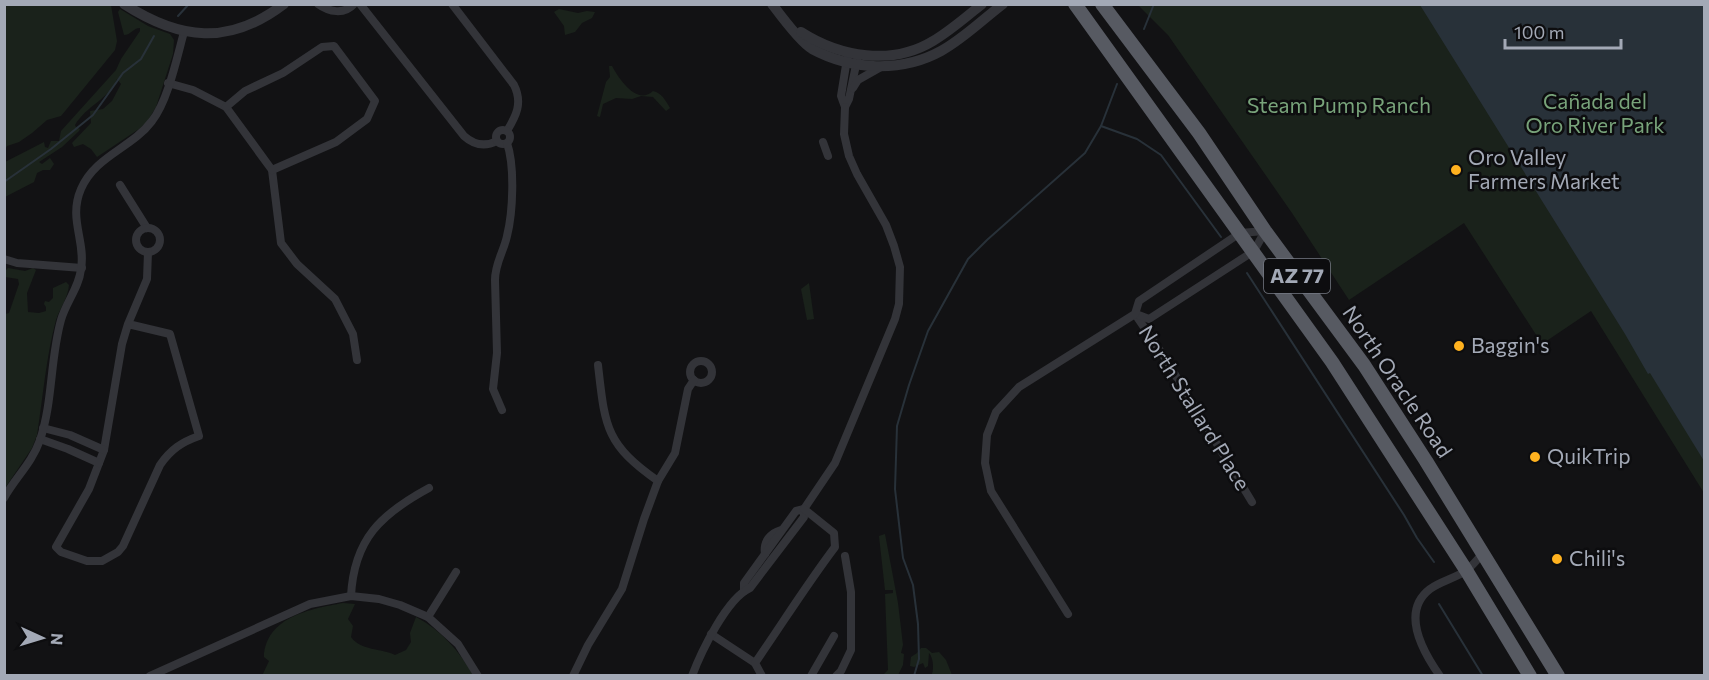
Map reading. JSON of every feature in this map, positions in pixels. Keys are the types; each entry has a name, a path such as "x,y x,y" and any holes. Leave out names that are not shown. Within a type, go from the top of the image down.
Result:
{"highway":[{"name":"North Oracle Road","path":"1075,4 1332,362 1466,570 1530,675"},
{"name":"North Oracle Road","path":"1102,4 1199,133 1265,231 1364,364 1558,675"}],"street":[{"path":"124,4 163,26 184,32 228,32 259,21 284,4"},
{"path":"140,15 146,4"},
{"path":"318,4 328,10 336,11 351,8 354,4"},
{"path":"360,4 464,136 475,143 484,145 497,141 502,144 507,143"},
{"path":"452,4 518,92 517,112 507,131"},
{"path":"772,4 786,22 813,40 852,58 881,67"},
{"path":"852,58 884,57 908,52 932,42 982,4"},
{"path":"692,675 711,634 744,591 750,588 804,517 804,509 835,463 895,319 899,304 900,267 886,225 849,156 844,134 845,107 851,90 858,80 881,67 912,63 940,52 1003,4"},
{"path":"4,498 33,458 43,428 61,319 82,268 82,255 75,223 81,189 94,168 142,133 152,122 158,112 184,32"},
{"path":"226,107 246,91 283,73 322,47 334,45 375,100 367,118 336,142 272,170"},
{"path":"851,90 852,58"},
{"path":"845,107 841,96 852,58"},
{"path":"168,83 193,90 226,107 272,170 281,243 297,264 335,299 353,334 357,360"},
{"path":"497,141 498,133 502,130 507,131"},
{"path":"502,410 493,389 497,353 495,268 509,224 512,159 507,143 510,137 507,131"},
{"path":"823,142 828,156"},
{"path":"120,185 147,228 157,233 159,240 157,247 148,252 141,250 136,241 138,234 147,228"},
{"path":"1068,614 992,491 985,463 987,435 996,412 1019,387 1135,314 1139,301 1240,232 1265,231"},
{"path":"1135,314 1149,319 1254,251 1265,231"},
{"path":"128,324 170,334 199,436 183,442 168,453 118,552 102,561 87,561 60,552 56,547 88,489 104,450 120,353 128,324 147,279 148,252"},
{"path":"4,259 17,263 82,268"},
{"name":"North Stallard Place","path":"1135,314 1165,358 1252,502"},
{"path":"598,364 605,417 613,439 636,466 658,481"},
{"path":"573,675 588,645 622,589 658,481 675,453 688,389 694,380"},
{"path":"43,428 70,435 104,450"},
{"path":"40,439 99,463"},
{"path":"351,596 355,565 376,527 394,508 429,488"},
{"path":"744,591 744,583 782,530 796,511 804,509"},
{"path":"755,663 835,547 834,533 804,509"},
{"path":"1440,675 1416,632 1415,615 1419,601 1430,589 1466,570 1483,553"},
{"path":"836,675 841,672 851,650 851,592 845,556"},
{"path":"1466,570 1491,566"},
{"path":"428,617 456,572"},
{"path":"150,675 310,604 351,596 379,599 428,617 458,644 478,675"},
{"path":"711,634 755,663 762,675"},
{"path":"811,675 834,636"}],"green space":[{"path":"4,5 111,5 117,41 115,50 61,116 47,120 19,142 7,146 5,150"},
{"name":"Steam Pump Ranch","path":"1138,5 1704,5 1704,493 1591,311 1542,344 1464,223 1349,300 1292,213 1168,35"},
{"path":"120,9 148,26 170,34 174,40 173,54 156,107 147,122 97,157 83,144 74,147 72,143 91,123 90,111 103,109 112,101 121,84 117,79 109,92 80,118 75,125 80,129 79,131 62,147 39,162 42,164 50,158 54,164 50,170 37,173 34,182 5,197 5,162 44,142 45,147 48,148 51,141 59,141 61,131 116,70 140,31 138,28 124,35 118,12"},
{"path":"559,9 578,13 595,12 592,18 582,23 575,32 565,35 564,26 554,12"},
{"path":"609,66 612,66 629,89 641,95 647,95 653,91 659,93 670,108 666,111 653,97 616,98 603,104 600,117 597,116 606,82 610,77"},
{"path":"8,268 36,270 27,293 28,312 46,311 44,304 45,301 49,302 53,298 53,288 66,282 69,285 53,334 37,435 32,448 5,488 5,314 9,313 19,284 18,279 5,277 5,271"},
{"path":"809,283 814,319 807,320 801,289"},
{"path":"885,534 898,603 903,645 901,653 904,654 903,665 898,675 883,675 888,670 885,594 893,593 893,590 885,590 879,536"},
{"path":"343,603 355,604 348,619 353,626 351,637 360,645 395,655 406,650 411,642 410,633 416,617 434,628 449,642 474,676 262,676 269,661 264,657 267,643 281,624 304,612"},
{"path":"921,648 926,648 932,653 939,652 946,660 952,675 927,675 932,674 933,669 929,653 928,666 925,668 923,663 914,667 910,666 911,657"}],"shaded area":[{"name":"Cañada del Oro River Park","path":"1420,5 1704,5 1704,461 1650,373 1648,374"}],"waterway":[{"path":"178,16 189,4"},
{"path":"1144,29 1154,4"},
{"path":"4,182 51,149 93,115 123,73 141,59 154,36"},
{"path":"914,676 919,659 918,624 913,585 903,558 895,489 897,426 909,385 928,331 968,259 1085,153 1101,126 1117,84"},
{"path":"1101,126 1137,139 1161,155 1221,237"},
{"path":"1247,273 1434,562"},
{"path":"1439,604 1483,676"}],"place":[{"name":"Oro Valley Farmers Market","path":"1456,170"},
{"name":"Baggin's","path":"1459,346"},
{"name":"QuikTrip","path":"1535,457"},
{"name":"Chili's","path":"1557,559"}]}
